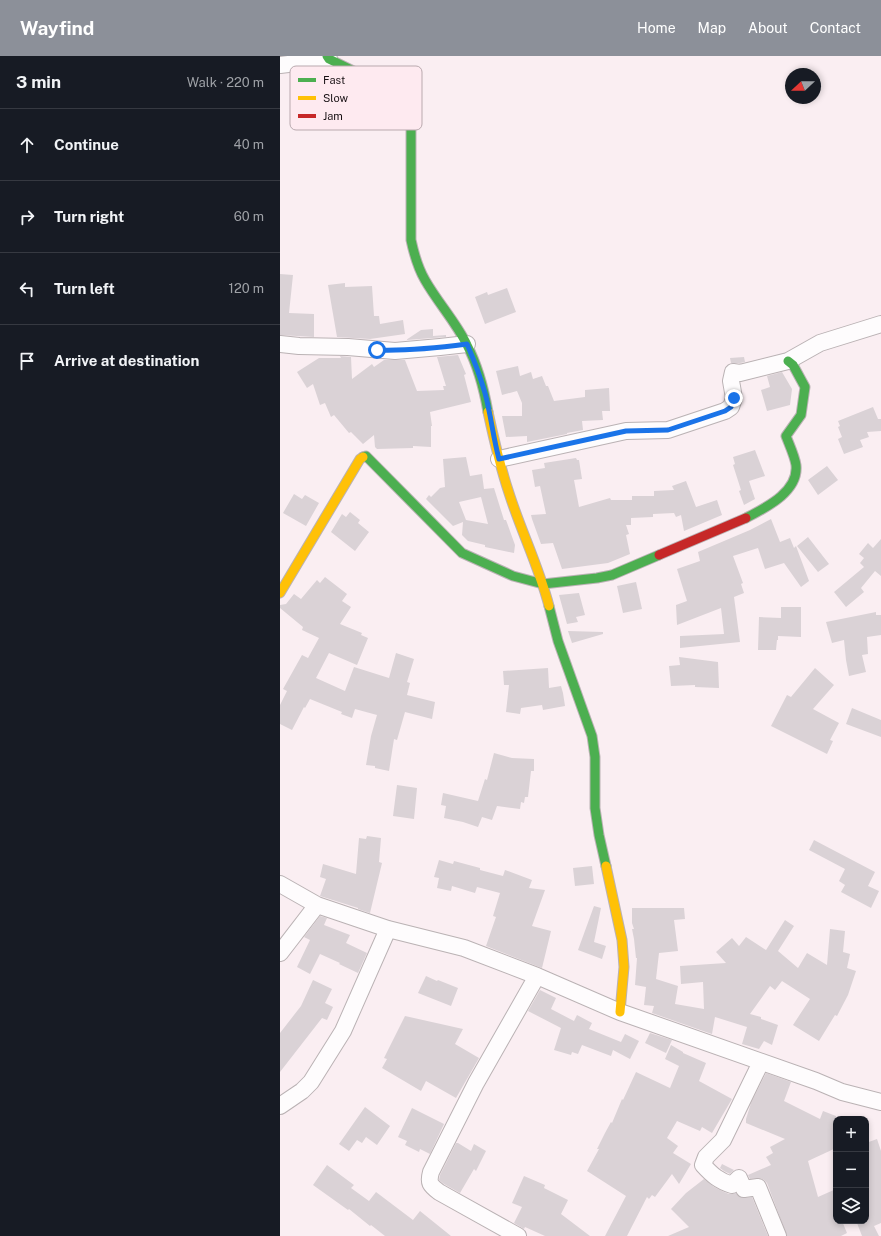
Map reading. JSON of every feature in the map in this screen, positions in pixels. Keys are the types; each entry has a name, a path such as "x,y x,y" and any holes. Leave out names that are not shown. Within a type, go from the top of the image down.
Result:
{"street":[{"path":"280,65 328,58 344,66"},
{"path":"411,130 411,240 415,258 425,280 467,344 478,370 485,394 494,441 509,494 543,584 558,641 592,736 596,757 595,808 622,940 624,967 620,1012"},
{"path":"499,459 626,431 668,430 725,411 731,407 734,398 730,381 733,372 740,373 788,361 820,343 881,324"},
{"path":"280,344 395,351 440,348 467,344"},
{"path":"280,593 360,459 366,456 462,552 513,576 543,584 612,575 745,519 767,507 782,496 790,486 795,476 796,465 786,436 801,414 805,387 793,364 788,361"},
{"path":"280,884 317,905 388,929 464,948 537,976 620,1012 842,1092 881,1102"},
{"path":"280,953 317,905"},
{"path":"280,1106 302,1092 311,1082 329,1055 343,1031 388,929"},
{"path":"518,1236 439,1192 432,1186 429,1179 431,1172 476,1083 537,976"},
{"path":"762,1062 723,1140 706,1158 703,1165 710,1173 722,1182 732,1185 739,1178 744,1189 758,1187 778,1236"}],"building":[{"path":"280,274 293,275 289,313 314,314 314,337 280,335"},
{"path":"345,283 345,287 372,286 374,316 379,316 380,324 403,320 405,334 370,339 337,337 328,285"},
{"path":"507,288 516,312 485,324 475,297 487,292 488,295"},
{"path":"433,329 433,336 446,335 446,337 406,340 421,330"},
{"path":"458,355 466,374 464,375 471,402 430,412 432,426 431,447 413,446 413,448 377,449 375,447 374,435 363,444 351,432 349,433 334,415 331,417 325,403 320,405 313,384 307,388 297,372 319,358 341,358 340,356 351,357 352,379 372,364 374,367 384,360 405,360 417,391 444,390 443,386 446,386 437,357"},
{"path":"744,357 745,362 731,363 730,358"},
{"path":"518,366 520,376 531,372 533,379 542,376 554,401 585,397 585,390 609,388 610,411 602,411 603,420 582,421 583,430 567,434 527,442 527,436 506,437 502,416 522,416 522,403 517,391 502,395 496,371"},
{"path":"782,372 792,389 790,405 767,411 761,390 770,387 767,376"},
{"path":"873,407 878,419 881,419 881,431 867,432 869,437 860,440 863,447 844,454 838,439 842,437 838,427 840,426 838,421"},
{"path":"755,450 765,476 749,481 755,499 744,505 733,465 735,464 733,457"},
{"path":"466,457 470,476 482,474 484,489 494,488 504,520 506,520 515,545 514,553 485,547 485,545 468,541 462,535 463,522 453,526 426,499 429,495 431,497 440,488 445,487 443,459","holes":["481,497 488,524 466,520 459,502"]},
{"path":"576,458 579,460 582,479 574,480 579,507 610,498 611,500 632,500 632,496 654,496 654,491 674,490 672,486 686,481 696,507 717,500 722,515 684,531 681,515 676,517 674,513 653,514 653,517 631,518 631,525 626,525 629,534 626,535 630,554 608,563 562,569 553,543 541,544 532,519 531,515 546,514 540,486 535,487 532,470 545,468 544,463"},
{"path":"827,466 838,480 818,495 808,480"},
{"path":"294,494 302,499 305,495 319,503 306,526 283,513"},
{"path":"350,512 360,520 358,523 369,532 355,551 331,532 342,514 346,517"},
{"path":"771,519 780,542 790,538 794,548 796,546 809,581 801,587 784,563 765,569 758,548 733,556 743,583 741,584 744,593 734,597 740,642 680,648 680,636 724,634 721,608 677,625 676,605 687,601 677,569 700,561 698,552 750,530"},
{"path":"808,537 829,564 818,572 797,546"},
{"path":"881,539 881,576 875,571 861,588 864,592 846,607 834,592 864,567 860,563 864,558 859,554 868,543 873,548"},
{"path":"325,577 347,594 342,601 351,607 340,624 362,633 361,635 368,638 357,665 329,653 316,678 345,691 354,667 389,678 396,653 414,659 407,682 410,683 407,695 435,702 432,719 405,712 397,740 394,739 389,771 375,768 375,766 366,765 371,736 377,715 355,709 352,718 341,714 342,712 310,699 292,730 280,724 280,705 287,691 283,689 302,655 308,658 319,638 302,630 303,627 280,608 280,605 286,604 294,594 301,599 317,580 320,583"},
{"path":"636,582 642,609 623,613 617,586"},
{"path":"579,593 585,615 576,617 578,622 567,624 559,595"},
{"path":"781,607 801,607 801,637 778,636 776,650 758,650 759,617 781,618"},
{"path":"876,612 876,615 881,615 881,635 867,637 868,654 862,655 866,672 849,676 844,640 832,643 826,622"},
{"path":"568,631 603,632 603,634 572,643"},
{"path":"679,657 718,662 719,688 695,687 695,685 671,686 669,666 680,665"},
{"path":"548,668 549,688 561,686 565,706 543,710 542,705 521,708 520,714 506,712 509,685 504,685 503,671"},
{"path":"815,668 834,685 813,709 839,723 830,740 833,741 827,754 771,726 787,695 791,697"},
{"path":"852,708 881,720 881,737 846,724"},
{"path":"494,753 512,758 534,759 534,771 531,771 528,797 525,797 524,803 521,802 520,809 497,806 492,820 482,817 478,827 444,818 446,806 441,805 443,793 478,801 485,779 487,780"},
{"path":"397,785 417,788 414,819 393,816"},
{"path":"367,836 381,838 379,862 382,863 370,913 320,896 326,879 320,877 323,864 356,874 359,838 366,839"},
{"path":"814,840 875,872 868,886 879,891 871,908 841,892 845,885 839,881 845,869 809,850"},
{"path":"439,860 453,864 454,861 503,876 505,870 532,880 529,888 545,890 532,926 551,931 542,968 486,946 496,917 493,916 500,893 477,887 475,893 452,886 451,891 437,888 439,878 434,877"},
{"path":"592,866 594,884 575,886 573,868"},
{"path":"594,906 601,908 594,942 606,946 602,959 578,950"},
{"path":"632,908 684,908 685,919 674,920 678,951 659,953 656,979 678,986 675,1004 704,1009 703,982 681,984 680,966 726,963 716,952 732,938 739,946 746,937 766,950 785,920 794,926 778,951 798,968 807,953 827,965 830,929 845,931 843,952 850,954 847,968 856,971 848,995 837,1016 835,1015 819,1041 793,1025 810,999 782,981 775,990 770,986 750,1014 761,1017 761,1019 778,1025 772,1045 764,1041 759,1049 742,1044 747,1027 715,1017 712,1034 652,1013 654,1006 644,1005 646,987 635,985 637,958 632,929 634,929 632,923"},
{"path":"320,916 327,918 324,925 350,935 346,943 367,953 358,973 320,954 310,974 297,967 310,940 304,937"},
{"path":"426,976 458,988 451,1006 418,993"},
{"path":"313,980 332,989 325,1003 333,1007 327,1020 322,1018 280,1072 280,1033 301,1006"},
{"path":"540,990 556,998 551,1009 574,1021 577,1015 592,1023 589,1029 621,1042 625,1034 639,1041 630,1059 613,1050 611,1056 582,1045 578,1054 572,1052 571,1055 554,1050 561,1028 528,1011"},
{"path":"405,1016 463,1029 455,1044 479,1058 456,1098 426,1081 421,1091 382,1068 387,1059 384,1058"},
{"path":"650,1033 672,1040 666,1053 645,1043"},
{"path":"671,1045 683,1053 706,1063 699,1081 732,1099 712,1133 702,1127 700,1131 677,1121 667,1138 678,1146 673,1153 691,1164 679,1184 672,1174 655,1197 652,1195 649,1199 647,1197 627,1236 605,1236 626,1196 587,1171 636,1072 670,1088 679,1066 665,1059"},
{"path":"766,1073 791,1082 784,1101 820,1119 823,1111 836,1116 833,1116 833,1149 808,1161 818,1197 833,1190 833,1224 843,1224 847,1233 841,1236 787,1236 767,1183 760,1178 750,1179 748,1175 771,1165 766,1157 773,1153 770,1147 785,1139 746,1123 751,1103"},
{"path":"365,1107 390,1126 377,1145 366,1137 362,1143 357,1140 349,1151 339,1144"},
{"path":"412,1108 444,1124 430,1154 420,1149 419,1152 405,1145 407,1141 398,1137"},
{"path":"877,1139 881,1151 881,1223 874,1226 879,1236 862,1236 857,1224 869,1224 869,1142"},
{"path":"456,1143 471,1151 474,1144 486,1151 476,1171 474,1169 460,1193 439,1180"},
{"path":"722,1164 734,1170 730,1174 724,1171 720,1168"},
{"path":"327,1165 354,1185 351,1188 369,1201 376,1192 413,1220 420,1211 451,1236 385,1236 349,1209 348,1210 313,1185"},
{"path":"524,1176 545,1185 544,1188 568,1200 561,1214 590,1236 545,1236 525,1227 524,1229 514,1223 522,1207 512,1203"},
{"path":"704,1179 714,1187 729,1194 736,1193 740,1197 745,1198 752,1197 768,1236 668,1236 689,1227 671,1209 686,1193"}],"traffic: fast":[{"path":"327,56 329,59 343,66"},
{"path":"411,130 411,240 413,250 418,266 425,280 458,328 471,353 485,395 488,412"},
{"path":"746,518 771,504 787,491 795,475 796,465 786,436 801,415 805,387 793,365 788,361"},
{"path":"363,457 366,456 462,553 513,576 543,584 597,578 612,575 659,555"},
{"path":"549,606 558,641 592,736 595,757 595,808 606,866"}],"traffic: slow":[{"path":"488,412 497,453 506,483 549,606"},
{"path":"280,593 360,459 363,457"},
{"path":"606,866 622,940 624,967 620,1012"}],"traffic: jam":[{"path":"659,555 746,518"}],"route":[{"path":"377,350 395,351 440,348 467,344 478,370 485,394 499,459 626,431 668,430 725,411 731,407 734,398"}]}
